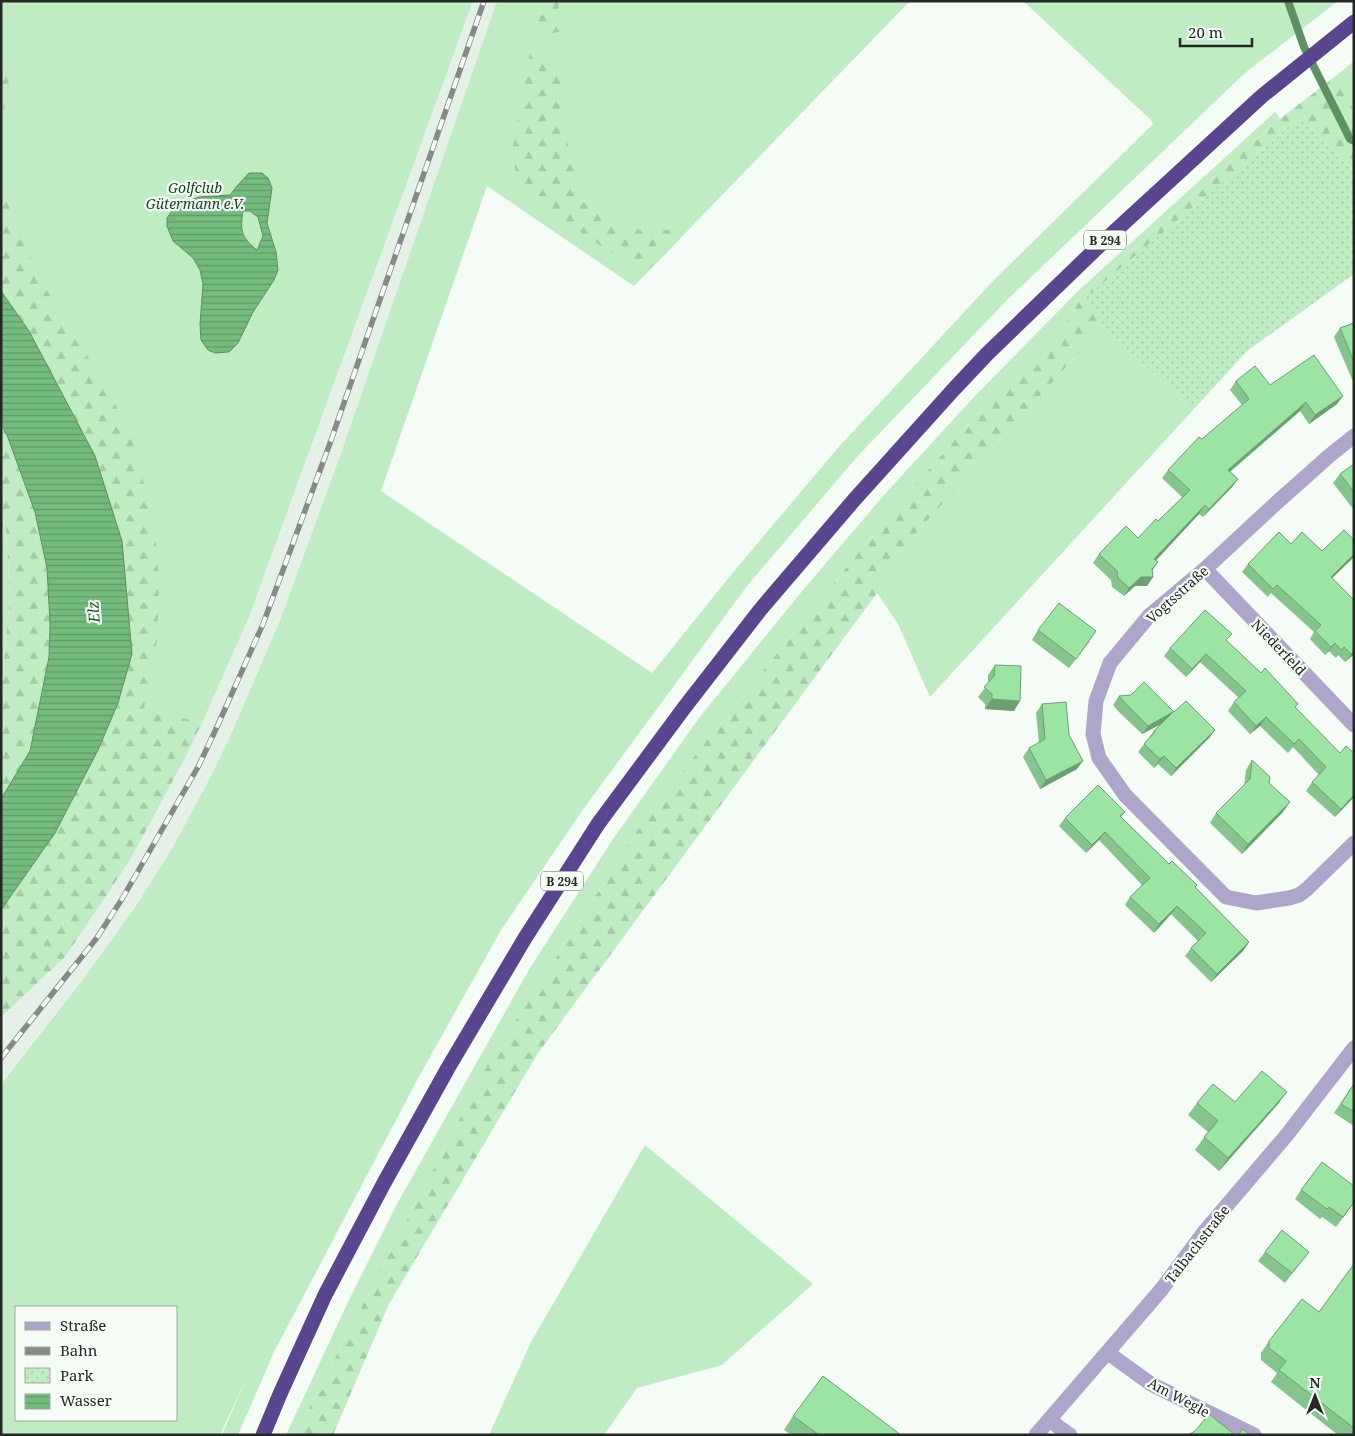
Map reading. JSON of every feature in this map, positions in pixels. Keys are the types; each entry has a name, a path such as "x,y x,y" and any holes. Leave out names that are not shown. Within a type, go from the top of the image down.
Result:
{"highway":[{"name":"B 294","path":"263,1435 325,1295 448,1068 525,938 598,824 684,708 760,610 854,500 987,354 1102,242 1262,96 1352,24"}],"street":[{"name":"Vogtsstraße","path":"1354,436 1329,456 1205,569 1150,616 1110,662 1096,701 1093,734 1099,758 1125,795 1226,897 1256,903 1299,895 1354,843"},
{"name":"Niederfeld","path":"1205,569 1354,724"},
{"name":"Talbachstraße","path":"1036,1435 1161,1290 1205,1231 1286,1136 1354,1048"},
{"name":"Am Wegle","path":"1108,1352 1151,1384 1254,1435"},
{"path":"1049,1420 1070,1435"}],"shaded area":[{"path":"473,1 497,1 340,456 279,623 232,732 174,845 134,909 84,978 1,1083 1,1017 65,957 130,860 184,760 249,617"}],"green space":[{"name":"Golfclub Gütermann e.V.","path":"1,1 473,1 249,617 202,723 144,709 29,331 1,291"},
{"path":"497,1 910,1 634,286 487,186 381,491 652,673 836,450 994,280 1153,124 1151,120 1023,1 1338,1 1245,73 1007,300 856,458 747,586 582,811 501,930 416,1082 274,1352 238,1435 222,1435 245,1381 220,1435 1,1435 1,1084 84,978 134,909 174,845 232,732 279,623 340,456"},
{"path":"539,1 561,1 558,9 564,28 556,33 549,34 534,28"},
{"path":"531,47 549,57 562,81 569,150 577,186 588,205 616,227 669,230 680,239 644,275 528,197 515,170 513,146"},
{"path":"1,52 9,84 1,124"},
{"path":"1354,61 1354,110 1337,75"},
{"path":"1337,75 1354,110 1354,172 1299,118 1087,297 1103,326 900,551 877,593 538,1053 389,1304 333,1435 295,1435 488,1064 649,812 896,506 995,395 1072,316 1081,294 1280,119"},
{"path":"1275,112 1280,119 1081,294 1072,316 995,395 896,506 649,812 488,1064 295,1435 286,1435 349,1300 397,1204 530,968 613,839 699,718 803,590 884,495 974,397 1078,291"},
{"path":"1299,118 1354,172 1354,274 1247,351 1193,410 1103,326 1086,297"},
{"path":"1,190 40,279 98,373 131,433 155,527 159,584 157,641 144,708 202,723 130,860 65,957 1,1017 1,910 55,833 98,750 118,703 132,654 95,456 29,331 1,291"},
{"path":"1103,326 1193,410 930,697 898,624 877,593 900,551"},
{"path":"1,424 7,435 35,512 47,568 50,623 49,657 30,751 1,799 1,672 3,669 10,594 6,529 1,513"},
{"path":"1,513 6,529 10,594 3,669 1,672"},
{"path":"645,1145 813,1284 722,1365 637,1388 604,1435 489,1435 531,1342"}],"water":[{"path":"249,173 262,173 268,178 272,188 267,223 276,252 278,270 274,280 253,312 238,343 229,352 215,353 208,350 201,340 200,324 203,284 200,270 193,258 173,241 167,226 167,218 175,206 199,197 230,195","holes":["243,211 250,211 258,217 263,236 257,250 245,237 242,229"]},
{"name":"Elz","path":"1,291 29,331 95,456 122,541 132,654 118,703 98,750 55,833 1,910 1,799 30,751 49,657 50,623 47,568 35,512 7,435 1,424"}],"building":[{"path":"1354,323 1354,362 1340,328"},
{"path":"1314,355 1343,396 1315,415 1306,402 1228,470 1238,479 1209,509 1205,505 1154,559 1158,562 1152,569 1153,577 1141,577 1129,588 1118,578 1117,571 1099,554 1126,526 1138,538 1156,519 1158,521 1190,490 1168,470 1199,437 1202,439 1249,399 1236,381 1255,366 1270,385"},
{"path":"1354,464 1354,492 1340,474"},
{"path":"1344,530 1354,540 1354,554 1331,577 1354,600 1354,651 1351,654 1344,647 1341,650 1335,643 1331,647 1315,631 1321,625 1277,585 1273,589 1248,564 1279,532 1291,544 1302,532 1322,551"},
{"path":"1059,603 1096,631 1076,659 1038,630"},
{"path":"1205,610 1232,634 1226,640 1261,673 1265,668 1298,704 1295,707 1340,753 1346,746 1354,753 1354,795 1341,809 1312,782 1326,767 1299,739 1294,744 1266,717 1256,726 1234,702 1246,691 1206,654 1192,669 1170,648"},
{"path":"995,665 1021,666 1020,701 992,699 992,694 984,687 994,676"},
{"path":"1144,682 1174,712 1186,701 1215,730 1176,768 1164,756 1160,759 1144,744 1173,712 1148,726 1119,696 1131,695"},
{"path":"1066,702 1069,735 1083,761 1046,780 1029,748 1045,739 1042,704"},
{"path":"1252,760 1270,777 1269,783 1290,802 1248,844 1216,813 1250,779"},
{"path":"1098,785 1125,812 1120,816 1169,864 1172,861 1197,885 1195,887 1249,942 1217,974 1191,948 1206,933 1177,906 1159,924 1130,897 1150,878 1105,832 1092,845 1065,818"},
{"path":"1262,1071 1287,1092 1228,1158 1204,1137 1218,1121 1197,1103 1213,1084 1235,1102"},
{"path":"1354,1084 1354,1112 1341,1104"},
{"path":"1322,1162 1354,1186 1354,1202 1343,1217 1329,1207 1327,1209 1301,1190"},
{"path":"1282,1230 1309,1252 1292,1273 1265,1252"},
{"path":"1354,1264 1354,1428 1279,1370 1286,1361 1269,1348 1269,1341 1302,1299 1319,1312"},
{"path":"823,1376 901,1435 819,1435 793,1416"},
{"path":"1209,1414 1235,1435 1188,1435 1195,1431"},
{"path":"1243,1429 1250,1435 1238,1435"}],"waterway":[{"path":"1288,1 1304,47 1350,139 1354,141"}],"railway":[{"path":"1,1058 96,939 122,899 198,767 216,729 263,624 329,446 484,1"}]}
